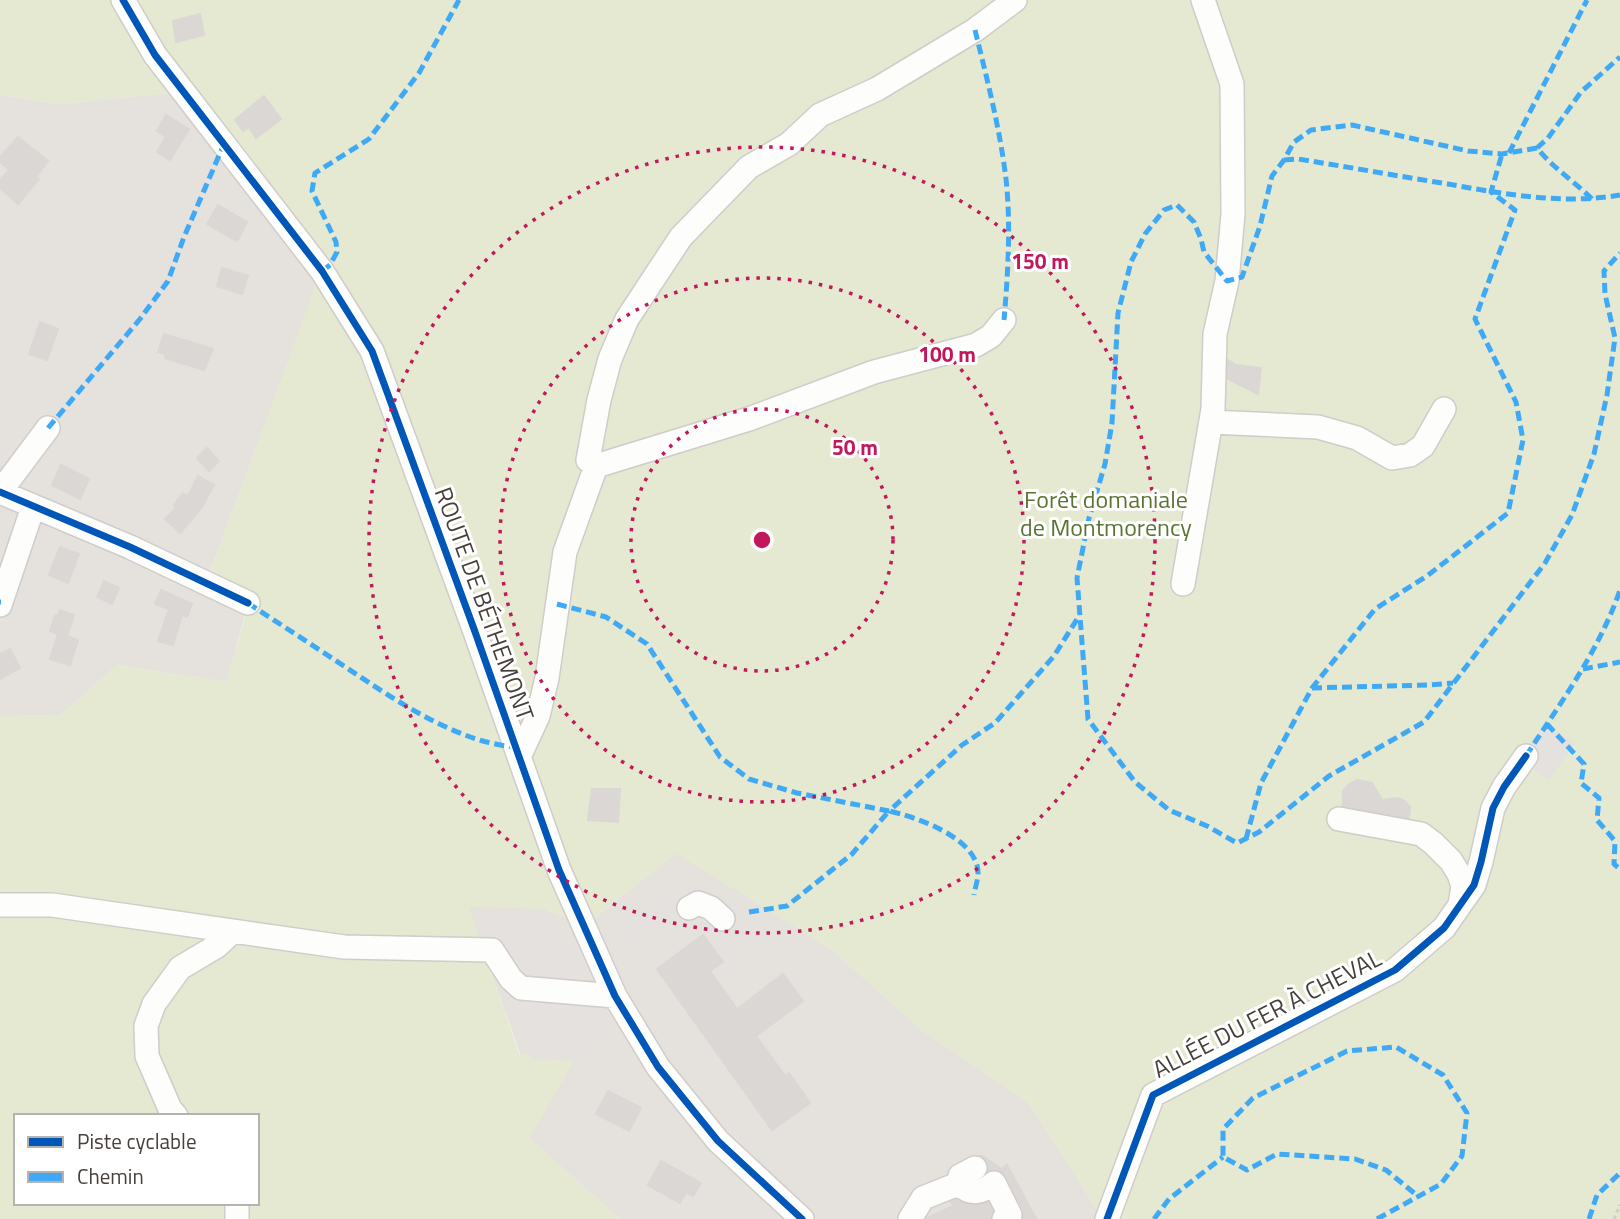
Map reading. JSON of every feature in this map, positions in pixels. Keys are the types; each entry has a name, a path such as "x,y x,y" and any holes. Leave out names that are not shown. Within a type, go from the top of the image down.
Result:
{"street":[{"name":"ROUTE DE BÉTHEMONT","path":"123,0 155,55 321,271 372,351 559,870 615,996 658,1067 718,1142 790,1215"},
{"path":"596,466 588,460 610,359 627,319 681,237 749,167 789,144 821,115 888,83 975,30 1015,0"},
{"path":"1184,584 1211,422 1215,334 1227,281 1233,214 1232,83 1203,0"},
{"path":"596,466 750,419 874,372 976,345 991,336 1004,320"},
{"path":"1211,422 1318,427 1357,438 1392,458 1410,455 1423,446 1444,409"},
{"path":"48,428 0,492 130,547 248,603"},
{"path":"519,757 538,716 547,678 565,552 596,466"},
{"path":"0,605 33,507"},
{"name":"ALLÉE DU FER À CHEVAL","path":"1107,1219 1153,1095 1395,970 1444,928 1474,885 1493,808 1526,756"},
{"path":"1339,819 1420,834 1451,861 1459,874 1463,886 1460,905"},
{"path":"689,908 698,903 705,905 723,919"},
{"path":"0,905 52,905 344,947 492,950 511,979 521,988 615,996"},
{"path":"174,1114 148,1056 146,1026 154,1004 180,968 217,946 233,931"},
{"path":"958,1184 960,1176 975,1168"},
{"path":"910,1219 923,1198 958,1184 975,1193 982,1192 993,1184 1010,1215 1004,1219"}],"path":[{"path":"1614,1219 1620,1205"}],"shaded area":[{"path":"181,92 322,271 206,582 248,603 227,682 117,665 61,715 0,716 0,95 60,104"},
{"path":"26,585 42,592 33,616 16,608"},
{"path":"1545,723 1575,743 1549,780 1519,760"},
{"path":"677,853 831,949 923,1031 1029,1103 1103,1219 620,1219 529,1138 578,1053 520,1054 468,906 545,909 584,926"},
{"path":"670,892 678,906 624,947 619,931"},
{"path":"473,909 543,912 552,915 582,977 579,983 507,979 492,961"},
{"path":"716,923 748,961 737,972 746,981 736,990 723,975 731,966 719,957"},
{"path":"505,998 593,1000 607,1030 601,1046 588,1061 531,1059 514,1027"}],"green space":[{"name":"Forêt domaniale de Montmorency","path":"0,0 1620,0 1620,1219 1103,1219 1029,1103 923,1031 831,949 677,854 583,926 545,909 469,907 519,1054 579,1053 529,1138 620,1219 0,1219 0,716 61,715 117,665 227,682 248,606 206,583 321,271 181,92 60,104 0,95"}],"building":[{"path":"200,14 204,35 176,42 173,21"},
{"path":"264,96 281,119 256,138 249,127 243,131 235,120"},
{"path":"166,115 189,129 170,160 157,152 166,137 157,131"},
{"path":"18,137 48,161 36,177 39,179 18,204 0,188 0,180 9,170 0,162 0,157"},
{"path":"218,205 247,222 237,241 207,224"},
{"path":"222,268 248,276 242,294 217,286"},
{"path":"40,322 58,329 47,360 29,354"},
{"path":"164,334 213,349 204,370 165,358 166,354 158,352"},
{"path":"1228,360 1236,365 1261,368 1258,394 1228,379"},
{"path":"207,448 219,461 209,471 197,458"},
{"path":"61,465 89,479 80,499 52,485"},
{"path":"198,476 214,485 202,507 180,533 165,519 177,507 174,505 183,493 188,496"},
{"path":"60,547 79,554 68,583 49,575"},
{"path":"104,581 119,588 112,604 97,597"},
{"path":"161,590 192,604 187,617 182,615 173,645 158,641 169,609 155,604"},
{"path":"60,610 74,615 67,636 61,634 78,640 70,665 50,659 58,634 50,631"},
{"path":"10,649 20,668 0,679 0,654"},
{"path":"1357,780 1372,783 1382,800 1398,798 1405,801 1410,807 1409,818 1343,806 1343,791"},
{"path":"592,789 620,789 618,822 588,820"},
{"path":"703,935 723,962 710,971 737,1009 783,974 803,1001 756,1036 785,1076 789,1073 810,1103 772,1130 657,969"},
{"path":"608,1091 641,1108 629,1131 596,1114"},
{"path":"981,1156 1001,1169 1007,1165 1036,1219 1023,1219 1023,1209 1007,1177 1000,1171 988,1171 988,1162"},
{"path":"661,1161 701,1183 693,1196 686,1192 680,1203 648,1185"},
{"path":"956,1200 970,1205 988,1203 993,1211 990,1219 926,1219 953,1206 951,1202"}],"marked path":[{"path":"322,271 330,265 337,252 336,242 312,191 315,173 369,139 419,73 459,0"},
{"path":"1509,153 1587,0"},
{"path":"975,30 997,123 1006,179 1008,249 1004,320"},
{"path":"1592,199 1537,148 1548,138 1581,92 1620,57"},
{"path":"1537,148 1502,154 1468,151 1352,125 1311,130 1294,142 1272,176 1260,226 1242,277 1227,281 1204,252 1194,222 1177,205 1164,210 1145,234 1131,262 1118,313 1112,423 1105,464 1089,518 1077,578 1088,719 1135,782 1169,810 1207,826 1237,843 1259,832 1329,776 1424,722 1545,563 1572,515 1594,454 1607,395 1615,338 1605,294 1604,271 1620,253"},
{"path":"48,428 140,319 168,281 224,144"},
{"path":"1246,839 1261,783 1312,688 1375,609 1427,576 1508,513 1523,440 1516,402 1475,319 1515,210 1491,192 1502,154"},
{"path":"1284,160 1298,159 1534,197 1577,199 1620,195"},
{"path":"1526,756 1590,655 1620,590"},
{"path":"248,603 427,718 471,737 515,747"},
{"path":"557,604 606,617 647,644 720,757 749,779 797,793 889,811 962,745 995,723 1054,656 1079,616"},
{"path":"1583,669 1620,662"},
{"path":"1312,688 1453,683"},
{"path":"1547,724 1584,764 1581,783 1599,798 1597,820 1615,841 1614,864 1620,869"},
{"path":"749,912 787,906 852,854 889,811 944,831 968,849 978,873 974,895"},
{"path":"1377,1219 1441,1184 1462,1156 1467,1113 1443,1075 1396,1047 1347,1051 1253,1098 1223,1129 1223,1157 1247,1170 1277,1154 1355,1159 1386,1170 1419,1197"},
{"path":"1154,1219 1169,1199 1223,1157"},
{"path":"1589,1219 1597,1195 1620,1173"}],"cycle path":[{"path":"123,0 155,55 322,271 372,351 559,870 615,996 658,1067 718,1141 802,1219"},
{"path":"0,492 130,547 248,603"},
{"path":"1107,1219 1153,1095 1395,970 1444,928 1474,885 1493,808 1526,756"}]}
